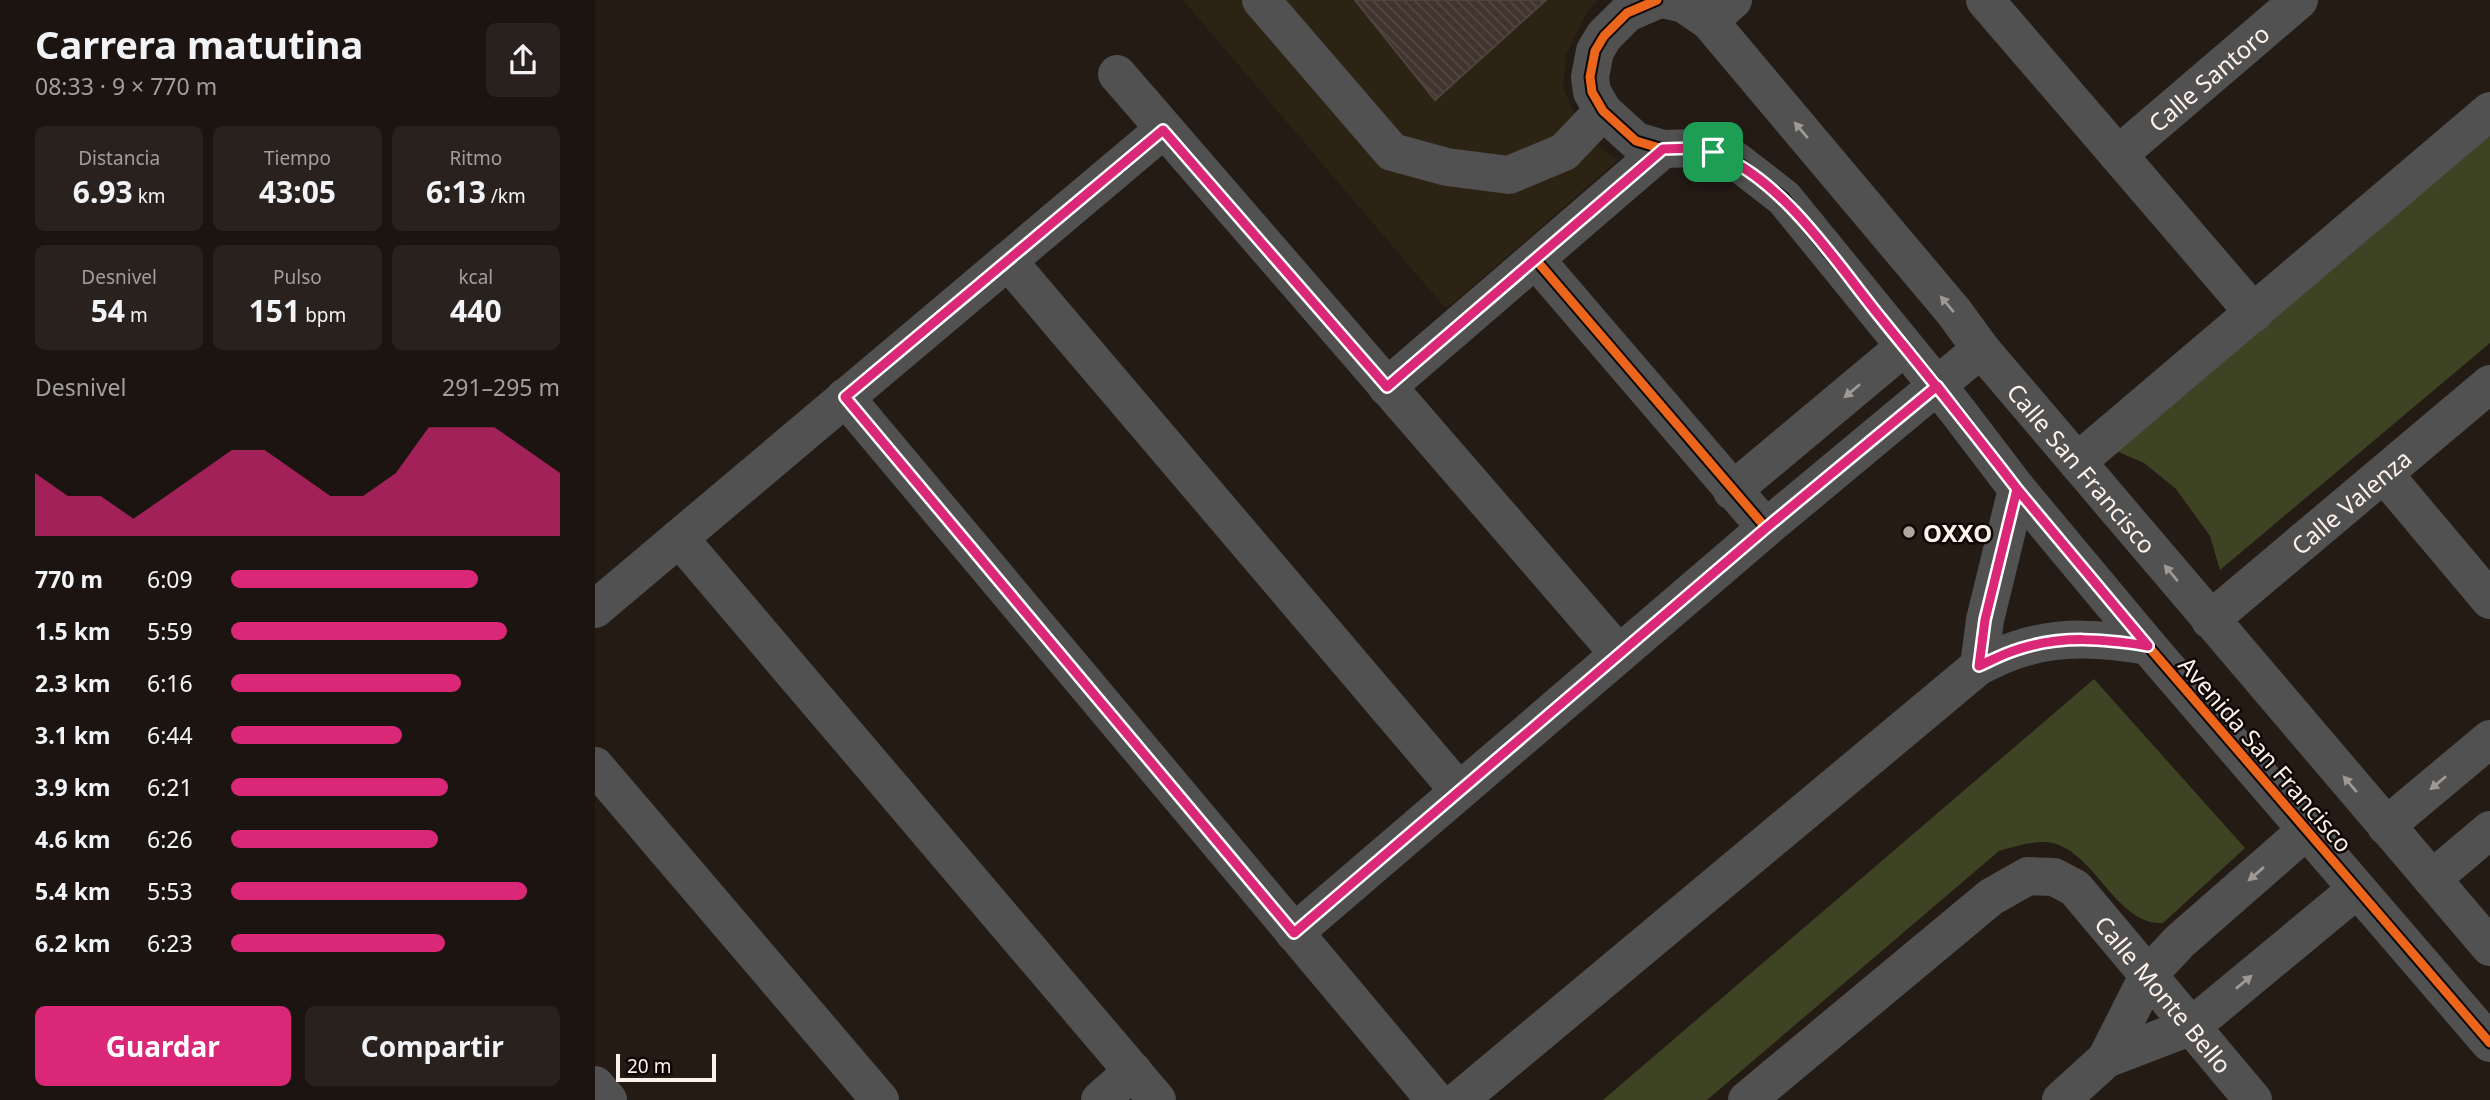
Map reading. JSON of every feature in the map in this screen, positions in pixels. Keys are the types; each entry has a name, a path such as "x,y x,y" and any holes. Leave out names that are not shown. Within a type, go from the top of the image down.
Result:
{"street":[{"path":"1261,0 1392,152 1447,167 1509,175 1563,152 1603,111"},
{"name":"Avenida San Francisco","path":"1657,0 1627,13 1604,36 1591,63 1590,77 1592,92 1603,111 1636,141 1663,149 1695,148 1735,160 1784,198 2017,489 2148,646 2490,1043"},
{"name":"Calle San Francisco","path":"1667,0 1721,10 1980,349 2490,947"},
{"path":"1985,0 2254,313"},
{"name":"Calle Santoro","path":"2118,155 2299,0"},
{"path":"1117,74 1619,654"},
{"path":"2077,462 2490,111"},
{"path":"595,609 1163,130"},
{"path":"1387,387 1663,149"},
{"path":"1536,260 1766,528"},
{"path":"1008,261 1459,791"},
{"path":"1732,491 1904,347"},
{"path":"1294,933 1766,528 1980,349"},
{"name":"Calle Valenza","path":"2210,620 2490,384"},
{"path":"845,397 1435,1100"},
{"path":"2384,474 2490,600"},
{"path":"1979,666 1985,620 2017,489"},
{"path":"679,538 1157,1100"},
{"path":"1459,1100 1979,666 2019,649 2061,640 2105,639 2148,646"},
{"path":"2386,826 2490,739"},
{"path":"595,765 880,1100"},
{"path":"2061,1100 2106,1059 2149,974 2180,941 2308,829"},
{"path":"2432,879 2490,830"},
{"name":"Calle Monte Bello","path":"1747,1100 1991,897 2028,876 2054,877 2075,888 2253,1100"},
{"path":"2106,1059 2192,1026 2356,890"},
{"path":"1100,1100 1133,1072"},
{"path":"595,1085 608,1100"}],"shaded area":[{"path":"1183,0 1599,0 1588,10 1566,54 1563,88 1578,122 1593,142 1618,160 1446,309"}],"green space":[{"path":"2490,135 2490,343 2220,570 2210,536 2176,489 2144,463 2114,450"},
{"path":"2094,679 2245,848 2163,923 2146,921 2131,912 2078,857 2064,847 2041,842 1999,851 1707,1100 1603,1100"}],"building":[{"path":"1355,0 1546,0 1435,100"}],"cycle path":[{"path":"1657,0 1627,13 1604,36 1595,51 1590,77 1592,92 1603,111 1636,141 1663,149 1695,148 1735,160 1784,198 1956,409 2017,489 2148,646 2490,1043"},
{"path":"1294,933 1766,528 1536,260"}],"place":[{"name":"OXXO","path":"1909,532"}],"route":[{"path":"1713,152 1695,148 1663,149 1387,387 1163,130 845,397 1294,933 1766,528 1937,386 2017,489 2148,646 2105,639 2061,640 2019,649 1979,666 1985,620 2017,489 1956,409 1784,198 1735,160 1713,152"}]}
